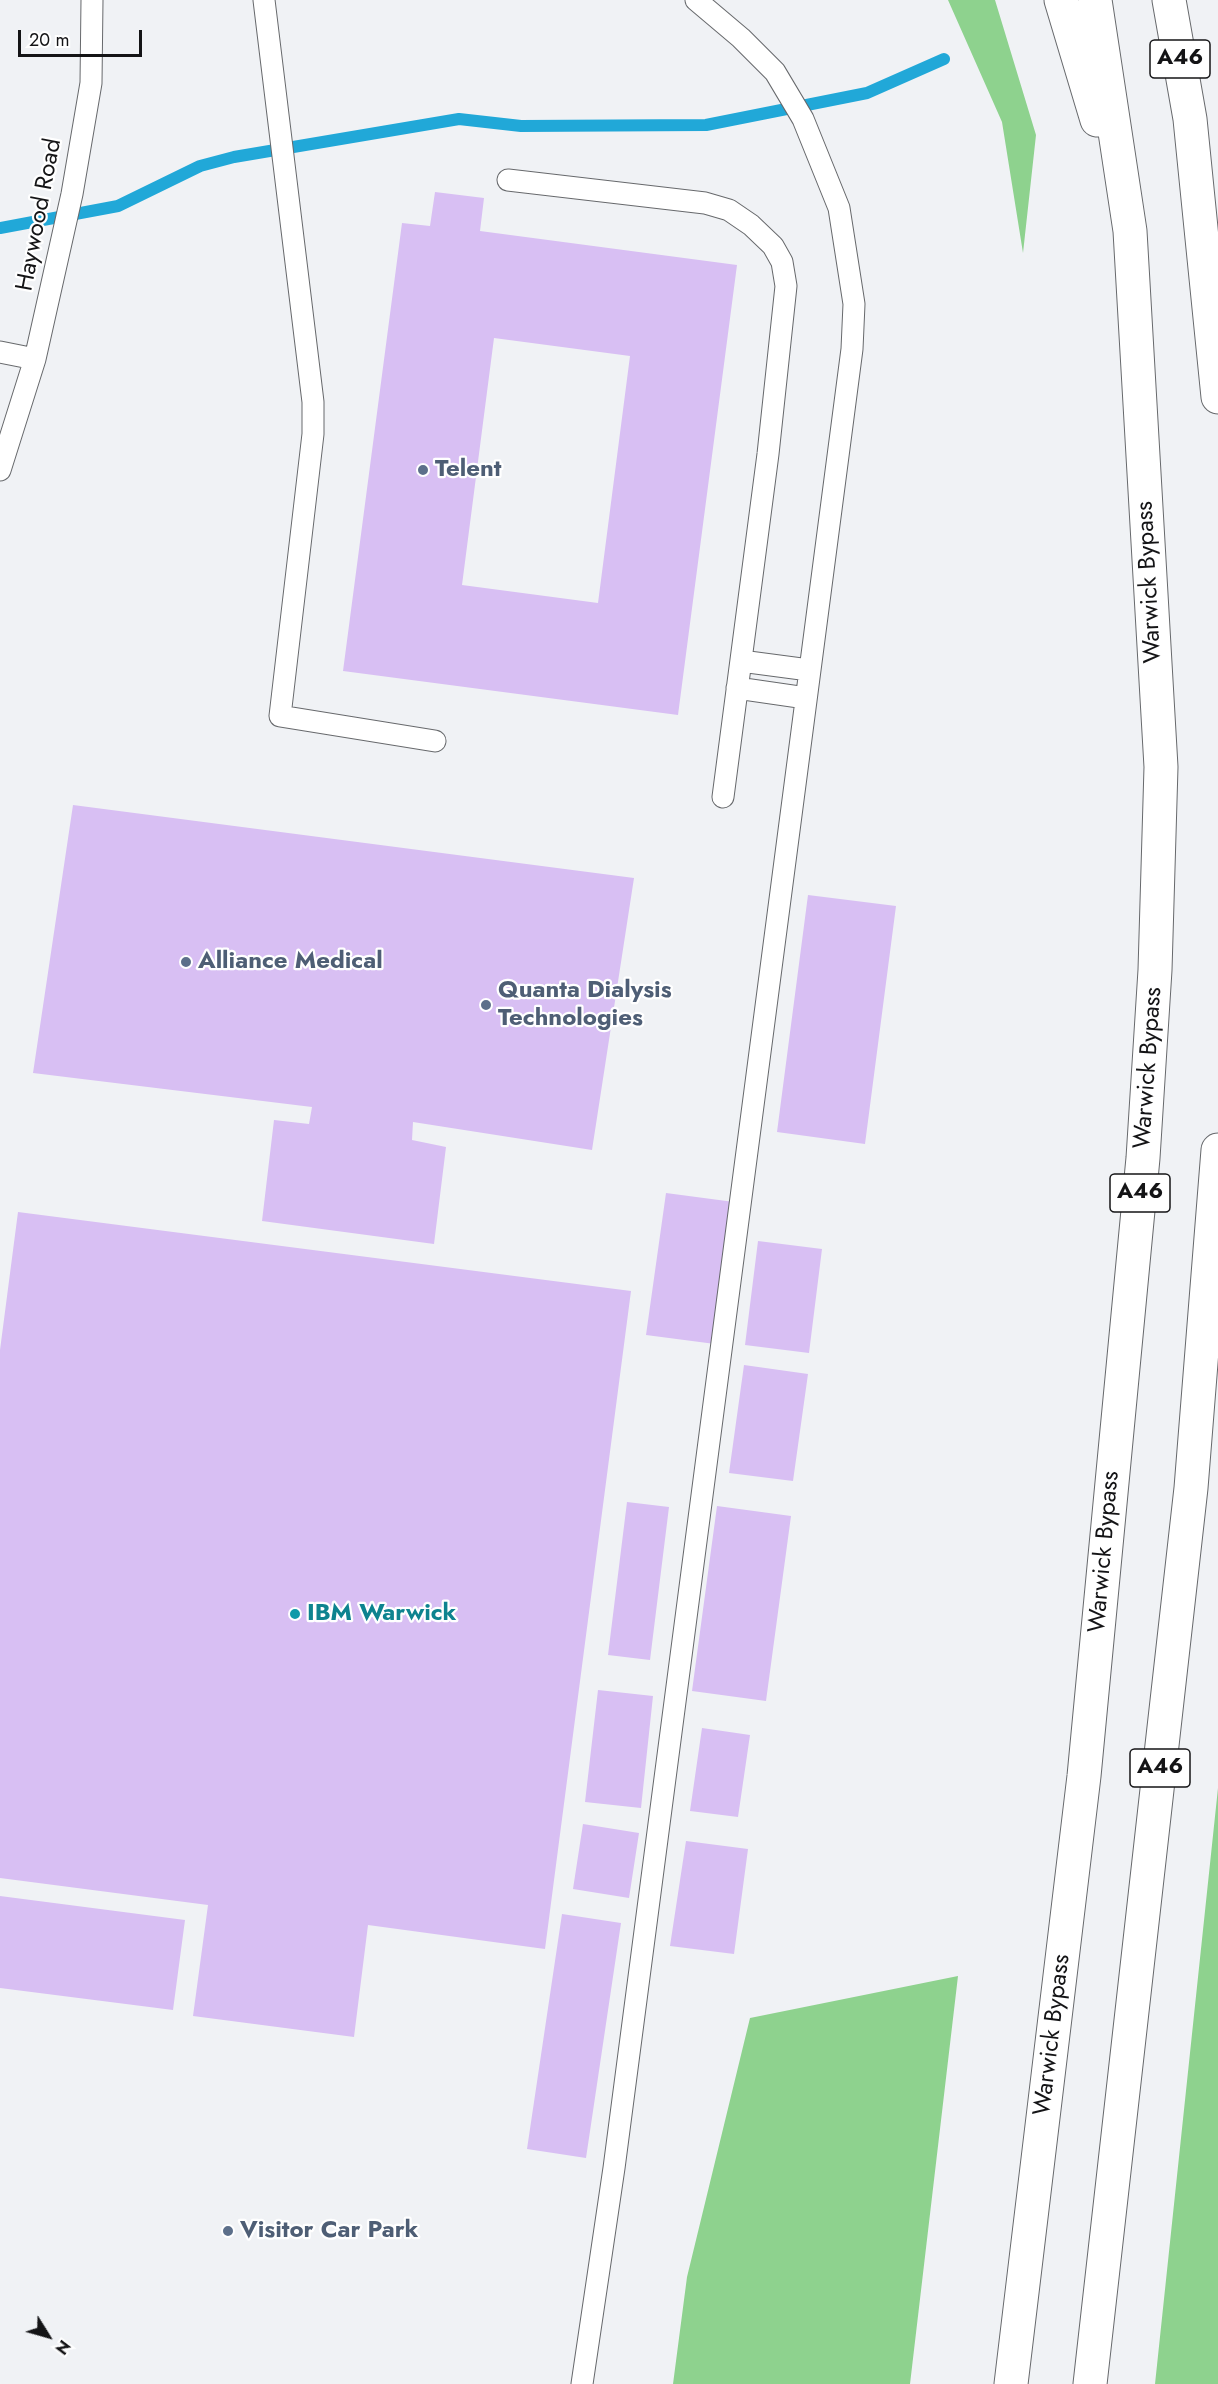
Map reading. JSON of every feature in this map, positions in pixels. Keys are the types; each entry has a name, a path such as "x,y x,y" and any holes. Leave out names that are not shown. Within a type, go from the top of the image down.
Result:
{"highway":[{"path":"1061,0 1130,231"},
{"name":"Warwick Bypass","path":"1011,2384 1084,1776 1143,1158 1155,970 1161,767 1130,231 1095,0"},
{"name":"A46","path":"1169,0 1190,119 1218,397"},
{"path":"1190,119 1194,0"},
{"name":"A46","path":"1090,2384 1191,1488 1218,1150"}],"lane":[{"name":"Haywood Road","path":"0,470 35,359 72,194 91,83 92,0"},
{"path":"264,0 313,402 310,458 280,716 435,741"},
{"path":"582,2384 617,2145 852,349 854,304 839,208 803,119 775,72 741,38 696,0"},
{"path":"508,180 713,205 729,210 752,225 773,246 782,262 786,286 723,798"},
{"path":"0,352 35,359"},
{"path":"741,661 809,670"},
{"path":"737,688 806,698"}],"green space":[{"path":"948,0 995,0 1036,135 1023,253 1002,122"},
{"path":"1218,1788 1218,2384 1155,2384"},
{"path":"958,1976 910,2384 673,2384 687,2277 750,2018"}],"building":[{"name":"Telent","path":"435,192 484,198 480,231 737,265 678,715 343,671 402,223 430,226","holes":["494,338 630,356 598,603 462,585"]},
{"path":"73,805 634,878 592,1150 413,1122 412,1140 446,1147 434,1244 262,1221 274,1120 309,1124 312,1107 33,1073"},
{"path":"808,895 896,906 865,1144 777,1132"},
{"path":"666,1193 734,1202 715,1344 646,1335"},
{"name":"IBM Warwick","path":"18,1212 631,1291 545,1949 368,1925 354,2037 193,2016 208,1905 0,1878 0,1350"},
{"path":"758,1241 822,1249 809,1353 745,1345"},
{"path":"744,1365 808,1374 793,1481 729,1473"},
{"path":"627,1502 669,1507 650,1660 608,1655"},
{"path":"717,1506 791,1516 766,1701 692,1691"},
{"path":"598,1690 653,1696 641,1808 585,1802"},
{"path":"702,1728 750,1735 738,1817 690,1811"},
{"path":"583,1824 639,1833 629,1898 573,1889"},
{"path":"686,1841 748,1849 734,1954 670,1946"},
{"path":"0,1896 185,1920 173,2010 0,1988"},
{"path":"562,1914 621,1923 586,2158 527,2149"}],"waterway":[{"path":"0,228 118,206 200,166 234,157 459,119 521,126 706,125 867,93 944,59"}],"place":[{"name":"Telent","path":"423,470"},
{"name":"Alliance Medical","path":"186,962"},
{"name":"Quanta Dialysis Technologies","path":"486,1005"},
{"name":"IBM Warwick","path":"295,1614"},
{"name":"Visitor Car Park","path":"228,2231"}]}
